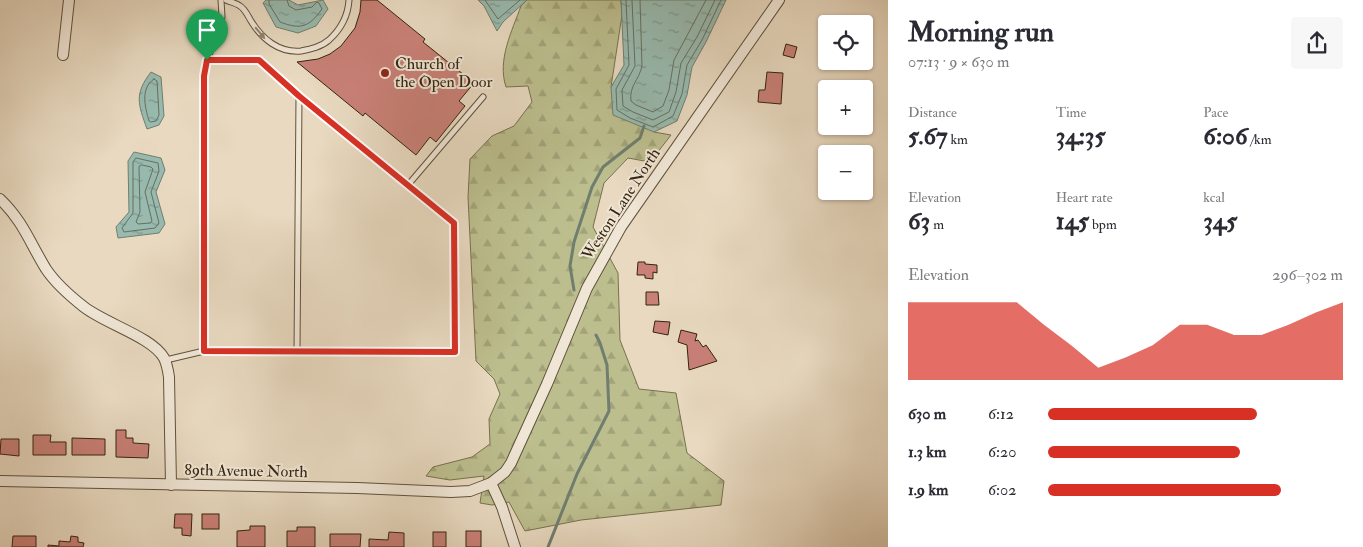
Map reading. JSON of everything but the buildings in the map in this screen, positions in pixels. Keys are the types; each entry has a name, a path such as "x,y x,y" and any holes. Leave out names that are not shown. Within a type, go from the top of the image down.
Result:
{"street":[{"path":"63,55 69,0"},
{"name":"Weston Lane North","path":"491,483 505,472 511,463 547,384 587,288 621,227 779,0"},
{"path":"0,199 20,221 47,270 65,291 108,323 156,347 166,360 169,377 170,485"},
{"name":"89th Avenue North","path":"0,480 451,492 470,491 491,483"},
{"path":"491,483 502,507 515,547"}],"lane":[{"path":"204,351 204,76 207,60 222,18 221,0"},
{"path":"226,0 242,7 264,38 273,45 298,51 312,49 325,43 336,33 344,22 349,0"},
{"path":"166,360 204,351 455,352 454,223 299,96 259,60 207,60"},
{"path":"297,352 299,96"},
{"path":"408,185 483,97"}],"green space":[{"path":"527,0 621,0 622,15 611,87 654,132 671,135 650,162 628,158 604,183 593,227 618,273 620,340 639,389 676,393 687,453 724,481 721,505 581,520 525,531 509,502 492,505 480,503 484,476 450,480 426,476 433,467 472,457 490,444 489,419 500,394 494,379 476,361 468,197 470,159 492,136 514,126 532,102 528,86 506,87 503,66 510,35 521,6"}],"water":[{"path":"266,0 289,0 298,5 323,0 328,9 316,26 298,33 276,27 263,3"},
{"path":"478,0 527,0 503,22 497,31 484,6"},
{"path":"621,0 726,0 692,67 687,95 677,121 654,132 613,115 611,87 624,65"},
{"path":"151,72 161,77 164,116 159,125 147,129 141,113 139,99 142,87"},
{"path":"134,152 161,158 165,170 156,192 165,224 159,233 118,238 116,227 129,212 128,161"}],"waterway":[{"path":"574,290 570,266 574,242 592,187 603,167 640,138 644,126"},
{"path":"548,547 577,474 609,411 607,365 596,335"}],"place":[{"name":"Church of the Open Door","path":"385,73"}],"route":[{"path":"207,60 259,60 299,96 454,223 455,352 204,351 204,76 207,60"}]}
